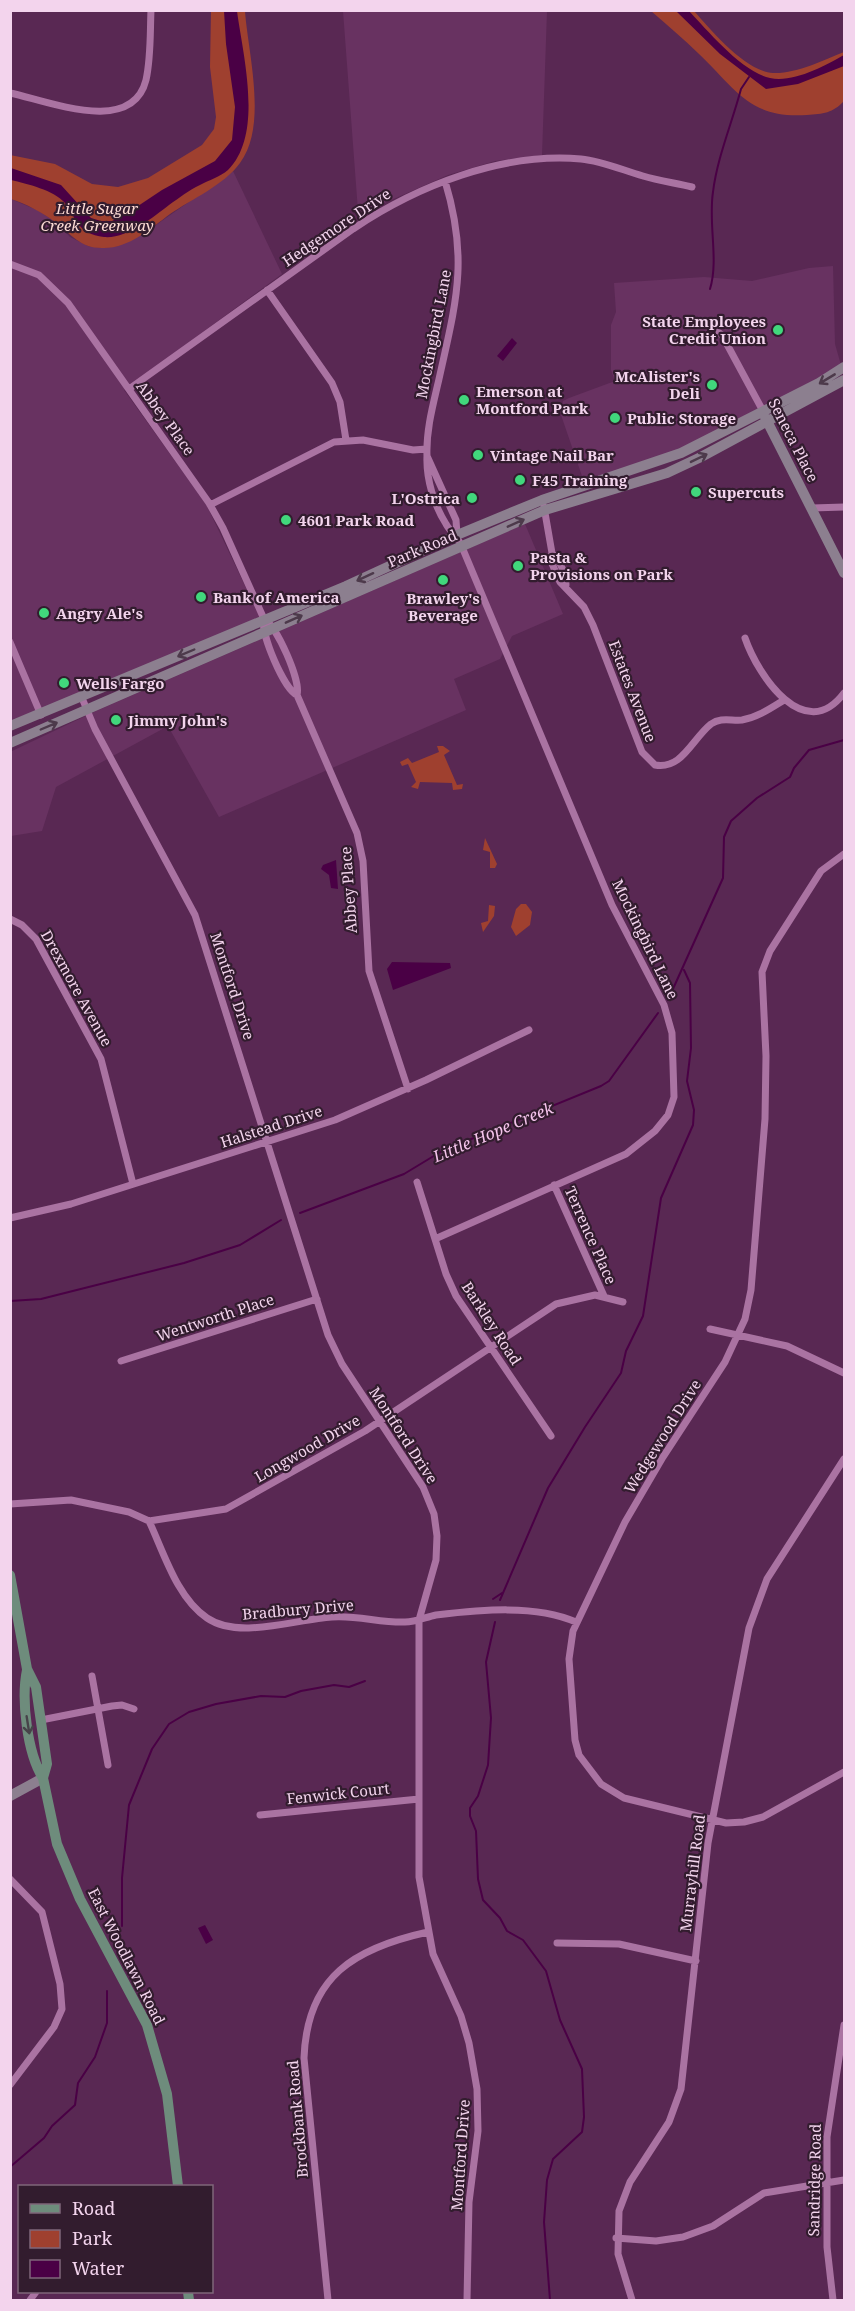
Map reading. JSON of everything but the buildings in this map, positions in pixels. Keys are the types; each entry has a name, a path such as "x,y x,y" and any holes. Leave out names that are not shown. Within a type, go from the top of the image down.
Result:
{"main road":[{"name":"Park Road","path":"10,726 82,698 346,586 457,535 543,505 667,473 844,367"},
{"name":"Park Road","path":"765,416 844,380"},
{"name":"Seneca Place","path":"765,416 844,573"},
{"name":"Park Road","path":"10,743 462,547 543,505"},
{"name":"East Woodlawn Road","path":"11,1580 27,1669 36,1687 47,1764 43,1778"},
{"name":"East Woodlawn Road","path":"27,1669 23,1689 34,1765 43,1778 51,1823 65,1866 94,1926 130,1990 157,2054 169,2104 178,2185"},
{"path":"10,1796 43,1778"}],"street":[{"path":"10,93 97,112 114,112 126,107 141,93 146,80 151,10"},
{"name":"Hedgemore Drive","path":"129,389 387,207 445,181 501,165 574,159 601,162 645,177 692,187"},
{"name":"Mockingbird Lane","path":"435,1239 626,1154 642,1142 668,1115 674,1097 672,1032 660,994 612,904 457,535 445,522 428,480 429,423 459,280 458,239 445,181"},
{"name":"Abbey Place","path":"10,264 39,275 53,286 129,389 224,528 264,619"},
{"path":"267,290 332,383 340,402 346,440"},
{"name":"Seneca Place","path":"710,326 721,334 765,416"},
{"path":"210,505 307,453 346,440 363,440 427,452"},
{"name":"Mockingbird Lane","path":"427,452 453,512 457,524 457,535"},
{"name":"Estates Avenue","path":"543,505 552,553 558,568 566,585 584,607 593,625 642,752 655,765 670,766 676,762 702,732 717,721 749,718 763,714 784,700"},
{"path":"812,508 844,507"},
{"path":"264,619 274,628 297,681 297,695"},
{"path":"264,619 264,633 287,687 297,695"},
{"path":"745,638 750,654 784,700 801,710 819,712 833,707 844,693"},
{"path":"10,642 40,715"},
{"name":"Abbey Place","path":"297,695 357,834 363,861 369,971 408,1089"},
{"name":"Montford Drive","path":"82,698 195,915 317,1299 342,1364 423,1487 434,1514 437,1536 436,1560 419,1620 418,1877 428,1932 437,1962 461,2016 469,2043 477,2089 478,2131 469,2202 467,2301"},
{"name":"Wedgewood Drive","path":"844,854 821,871 770,951 762,972 766,1056 765,1119 751,1290 739,1336 634,1505 576,1622 571,1636 569,1659 575,1740 585,1766 601,1784 624,1798 732,1823 757,1819 844,1772"},
{"name":"Drexmore Avenue","path":"10,919 22,925 36,939 101,1059 133,1185"},
{"name":"Halstead Drive","path":"10,1218 70,1204 335,1120 408,1089 529,1030"},
{"name":"Barkley Road","path":"417,1182 446,1274 456,1296 551,1436"},
{"name":"Terrence Place","path":"554,1185 604,1296"},
{"name":"Longwood Drive","path":"10,1504 71,1500 129,1512 149,1521 208,1514 234,1506 379,1422 556,1304 581,1297 604,1296 623,1302"},
{"name":"Wentworth Place","path":"121,1360 317,1299"},
{"path":"710,1329 787,1346 844,1373"},
{"name":"Murrayhill Road","path":"632,2301 621,2269 616,2238 624,2195 664,2132 679,2095 685,2066 712,1820 745,1644 756,1601 780,1557 844,1460"},
{"name":"Bradbury Drive","path":"149,1521 187,1598 205,1617 221,1625 248,1628 332,1617 406,1622 437,1615 512,1610 564,1617 576,1622"},
{"path":"92,1676 108,1765"},
{"path":"41,1720 122,1705 134,1709"},
{"name":"Fenwick Court","path":"260,1815 419,1799"},
{"path":"10,1879 42,1912 60,1984 62,2009 54,2027 11,2083"},
{"name":"Brockbank Road","path":"328,2301 304,2058 308,2026 325,1987 354,1958 376,1946 428,1932"},
{"path":"557,1943 619,1944 696,1961"},
{"name":"Sandridge Road","path":"833,2301 827,2247 826,2181 829,2111 844,2025"},
{"path":"616,2238 656,2241 683,2237 713,2226 764,2193 826,2181 844,2180"}],"shaded area":[{"path":"343,11 547,11 542,155 495,161 448,175 380,205 361,218 358,211"},
{"path":"233,171 282,274 124,390 206,504 260,617 50,706 11,720 11,199 37,210 56,222 70,237 88,246 102,248 118,246 146,232"},
{"path":"833,266 835,344 841,365 809,385 684,448 584,482 560,412 563,401 615,381 611,370 611,325 616,312 614,283 704,277 752,281 809,268"},
{"path":"525,524 563,614 512,636 500,659 454,679 466,710 219,817 168,726 56,787 42,831 11,836 10,752 96,711"}],"green space":[{"name":"Little Sugar Creek Greenway","path":"211,11 245,11 255,110 248,148 233,171 217,185 170,214 147,232 130,242 112,247 88,246 76,240 45,215 11,199 10,155 55,164 92,184 118,187 148,178 202,145 214,129 216,117 210,67"},
{"path":"651,11 694,11 740,58 762,71 782,73 800,69 844,52 844,101 827,112 807,115 787,115 757,107 734,90 693,48"},
{"path":"437,746 443,746 450,751 444,755 457,785 463,784 462,789 453,790 452,783 420,782 418,789 411,787 416,782 408,764 402,766 400,762 408,758 412,763 439,752"},
{"path":"485,838 497,864 495,868 490,868 490,852 483,850"},
{"path":"521,904 526,904 532,912 530,925 516,936 511,927 516,909"},
{"path":"489,905 495,906 494,916 483,932 481,923 488,921"}],"water":[{"path":"224,11 237,11 248,94 245,136 239,155 228,170 188,192 139,227 113,237 88,233 79,225 65,203 54,194 11,180 11,168 61,185 91,218 112,221 215,161 232,140 235,107"},
{"path":"676,11 689,11 737,59 748,68 770,78 799,76 844,55 844,66 798,84 766,89 720,54"},
{"path":"512,338 517,343 503,361 497,356"},
{"path":"336,860 338,889 331,888 329,875 321,869 323,865"},
{"path":"392,962 450,963 451,968 393,990 387,969"},
{"path":"205,1925 213,1940 206,1944 198,1928"}],"waterway":[{"path":"710,289 714,266 712,204 715,179 741,89 749,77"},
{"name":"Little Hope Creek","path":"668,1000 723,878 724,837 731,821 757,798 790,777 794,768 809,750 844,740"},
{"path":"500,1600 548,1488 621,1373 626,1351 643,1316 661,1198 693,1125 694,1110 687,1081 691,1048 690,983 684,970"},
{"name":"Little Hope Creek","path":"300,1213 404,1174 442,1151 601,1086 609,1081 658,1013"},
{"name":"Little Hope Creek","path":"10,1301 41,1299 184,1263 240,1245 281,1220"},
{"path":"493,1599 502,1593"},
{"path":"495,1622 486,1662 491,1718 488,1765 478,1796 470,1808 470,1816 476,1831 478,1879 483,1900 500,1918 507,1931 523,1940 546,1971 560,2020 582,2069 584,2117 582,2132 553,2159 547,2180 544,2222 550,2300"},
{"path":"122,1926 122,1878 129,1805 152,1749 169,1724 189,1712 216,1704 261,1696 285,1697 301,1691 334,1685 349,1687 365,1681"},
{"path":"10,2167 44,2138 52,2126 75,2105 78,2083 95,2057 107,2023 107,1991"}],"place":[{"name":"State Employees Credit Union","path":"778,330"},
{"name":"McAlister's Deli","path":"712,385"},
{"name":"Emerson at Montford Park","path":"464,400"},
{"name":"Public Storage","path":"615,418"},
{"name":"Vintage Nail Bar","path":"478,455"},
{"name":"F45 Training","path":"520,480"},
{"name":"Supercuts","path":"696,492"},
{"name":"L'Ostrica","path":"472,498"},
{"name":"4601 Park Road","path":"286,520"},
{"name":"Pasta & Provisions on Park","path":"518,566"},
{"name":"Brawley's Beverage","path":"443,580"},
{"name":"Bank of America","path":"201,597"},
{"name":"Angry Ale's","path":"44,613"},
{"name":"Wells Fargo","path":"64,683"},
{"name":"Jimmy John's","path":"116,720"}]}
